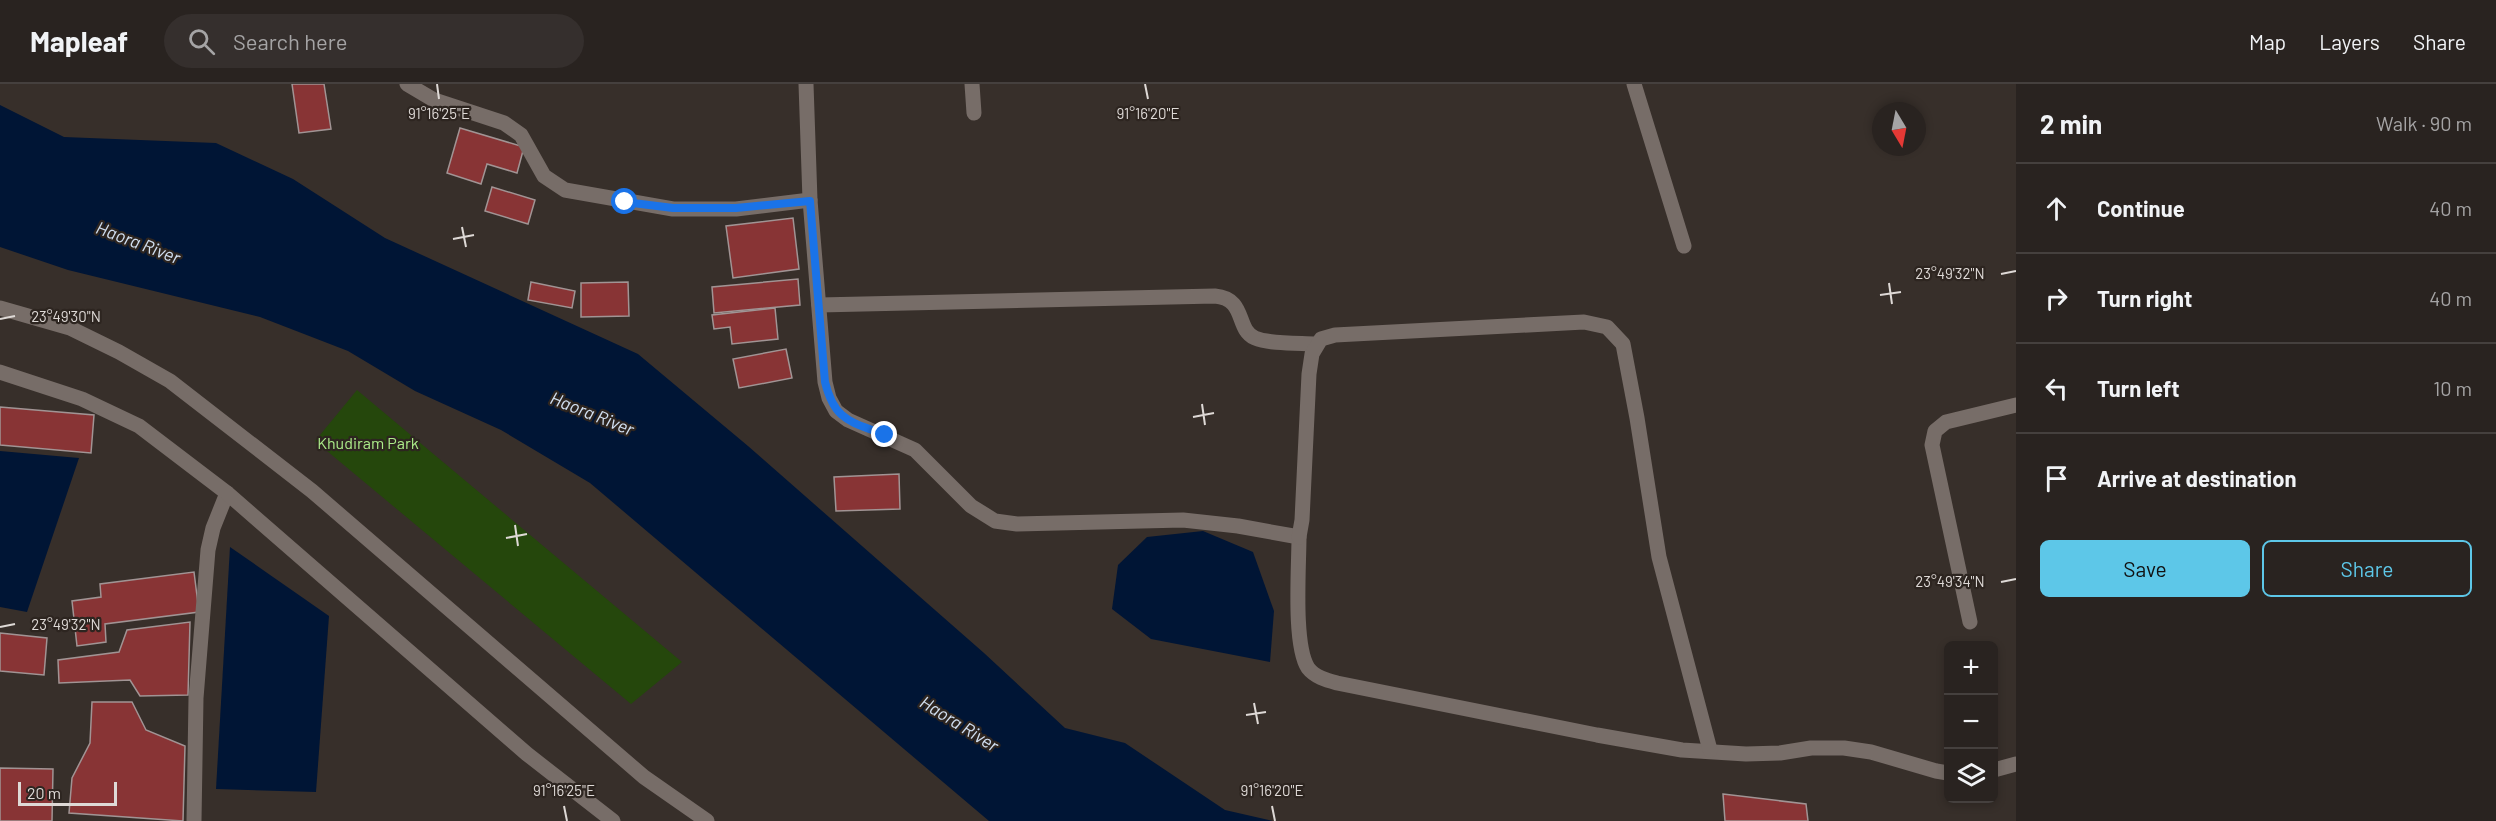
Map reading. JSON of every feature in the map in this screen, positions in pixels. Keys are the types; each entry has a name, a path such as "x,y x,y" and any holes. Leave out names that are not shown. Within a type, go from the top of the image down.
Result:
{"street":[{"path":"407,84 434,100 504,123 515,130 521,135 544,176 565,190 673,208 736,208 810,201"},
{"path":"806,84 810,201 825,382 829,398 836,411 848,420 915,450 971,506 995,521 1017,524 1184,520 1238,526 1299,537"},
{"path":"972,84 974,113"},
{"path":"1634,84 1684,246"},
{"path":"819,305 1215,296 1224,297 1237,307 1245,329 1256,339 1316,344"},
{"path":"0,308 70,328 170,381 312,491 644,777 707,821"},
{"path":"1710,750 1659,557 1623,344 1616,335 1607,327 1584,322 1335,335 1321,339 1312,354 1309,374 1302,519 1299,537 1299,638 1309,669 1320,678 1597,735 1682,750 1746,754 1780,753 1811,748 1844,748 1871,752 1944,772"},
{"path":"0,372 82,399 139,426 227,493 527,754 613,821"},
{"path":"1970,622 1932,445 1935,431 1946,422 2016,405"},
{"path":"194,821 196,699 208,550 213,528 227,493"},
{"path":"1998,769 2016,764"}],"green space":[{"name":"Khudiram Park","path":"357,390 682,662 631,704 315,441"}],"water":[{"name":"Haora River","path":"0,105 64,137 216,143 293,179 385,238 638,354 748,446 984,653 1065,728 1125,743 1225,810 1273,821 989,821 590,483 501,430 415,391 348,351 260,317 68,270 0,247"},
{"path":"0,451 79,458 27,612 0,607"},
{"path":"1203,531 1253,552 1274,611 1270,662 1151,639 1112,609 1118,565 1147,537"},
{"path":"230,547 329,616 316,792 216,789"}],"building":[{"path":"292,84 324,84 331,129 299,133"},
{"path":"460,128 524,147 517,173 487,164 481,184 447,173"},
{"path":"492,187 535,200 528,224 485,211"},
{"path":"793,218 799,269 733,278 726,226"},
{"path":"798,279 800,305 714,313 712,287"},
{"path":"531,282 575,291 572,308 528,300"},
{"path":"628,282 629,316 581,317 581,283"},
{"path":"775,308 778,339 732,344 730,327 714,329 712,315"},
{"path":"786,349 792,378 739,388 733,359"},
{"path":"0,407 94,415 91,453 0,445"},
{"path":"899,474 900,509 836,511 834,477"},
{"path":"194,572 199,612 105,624 106,642 77,646 72,601 101,597 100,584"},
{"path":"190,622 188,695 140,696 130,680 59,683 58,660 119,652 127,630"},
{"path":"0,633 47,638 44,675 0,671"},
{"path":"92,702 132,702 146,730 185,746 183,821 69,813 72,778 90,743"},
{"path":"0,768 53,769 52,821 0,821"},
{"path":"1723,794 1806,804 1808,821 1725,821"}],"route":[{"path":"625,202 673,208 736,208 810,201 825,382 829,398 836,411 848,420 885,435"}]}
